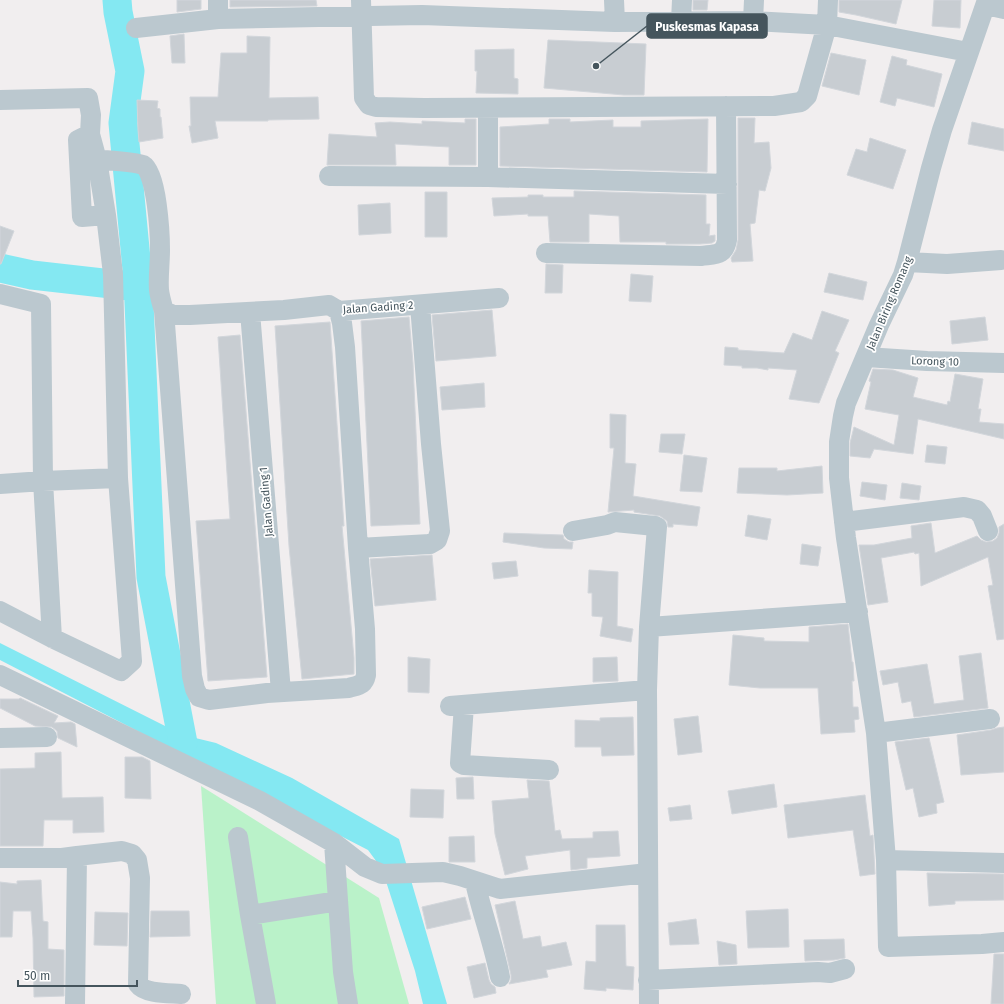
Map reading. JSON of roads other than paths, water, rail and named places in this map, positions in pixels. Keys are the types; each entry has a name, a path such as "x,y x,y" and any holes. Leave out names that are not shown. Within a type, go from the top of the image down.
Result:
{"street":[{"path":"614,0 615,22"},
{"path":"681,21 682,0"},
{"path":"754,0 754,21"},
{"path":"362,8 364,98 369,105 376,107 488,108 779,106 803,100 808,92 827,25 828,0"},
{"name":"Jalan Biring Romang","path":"992,5 968,52 933,160 903,275 846,403 842,416 839,442 839,478 844,522 876,733 886,860 888,947 1004,942"},
{"path":"136,28 218,10 422,7 615,22 754,21 827,25 968,52"},
{"path":"0,100 88,98 91,115 90,134 104,160 106,215 113,274 118,478 132,661 121,671 0,611"},
{"path":"546,253 701,256 718,254 725,249 727,240 726,106"},
{"path":"488,108 488,177"},
{"path":"90,134 78,140 82,217 106,215"},
{"path":"104,160 143,165 150,173 154,186 160,248 159,289 164,311 192,676 195,689 199,697 209,700 281,692 349,688 362,684 365,681 365,629 358,548 345,346 339,311"},
{"path":"329,176 488,177 727,184"},
{"path":"907,262 948,264 1000,260"},
{"path":"0,294 41,304 44,481 52,638"},
{"name":"Jalan Gading 2","path":"164,311 173,315 190,315 284,310 329,305 339,311 499,298"},
{"path":"358,548 430,544 436,540 440,532 431,444 420,305"},
{"name":"Jalan Gading 1","path":"250,312 281,692"},
{"name":"Lorong 10","path":"866,357 926,361 1004,363"},
{"path":"0,484 118,478"},
{"path":"844,522 964,507 977,510 982,516 988,531"},
{"path":"573,531 607,526 615,522 657,527 649,627 647,690 649,1004"},
{"path":"649,627 858,612"},
{"path":"0,675 240,791 334,842 365,867 382,874 443,872 500,889 648,873"},
{"path":"549,770 464,765 460,763 457,705 647,690"},
{"path":"876,733 990,719"},
{"path":"0,738 46,737"},
{"path":"238,837 266,1004"},
{"path":"334,842 343,972 348,1004"},
{"path":"0,858 62,858 122,851 132,854 137,860 140,878 138,984 140,996"},
{"path":"75,1004 77,856"},
{"path":"886,860 1004,863"},
{"path":"476,882 481,908 495,953 500,977"},
{"path":"250,915 338,901"},
{"path":"648,980 830,973 845,969"},
{"path":"140,996 146,991 181,994"}],"water":[{"path":"0,643 183,735 216,743 292,778 399,839 447,1004 423,1004 415,971 382,869 368,850 0,660"}],"waterway":[{"path":"117,0 130,71 123,123 138,280 151,577 183,743"},
{"path":"0,268 32,275 138,287"}],"place":[{"name":"Puskesmas Kapasa","path":"596,66"}]}
